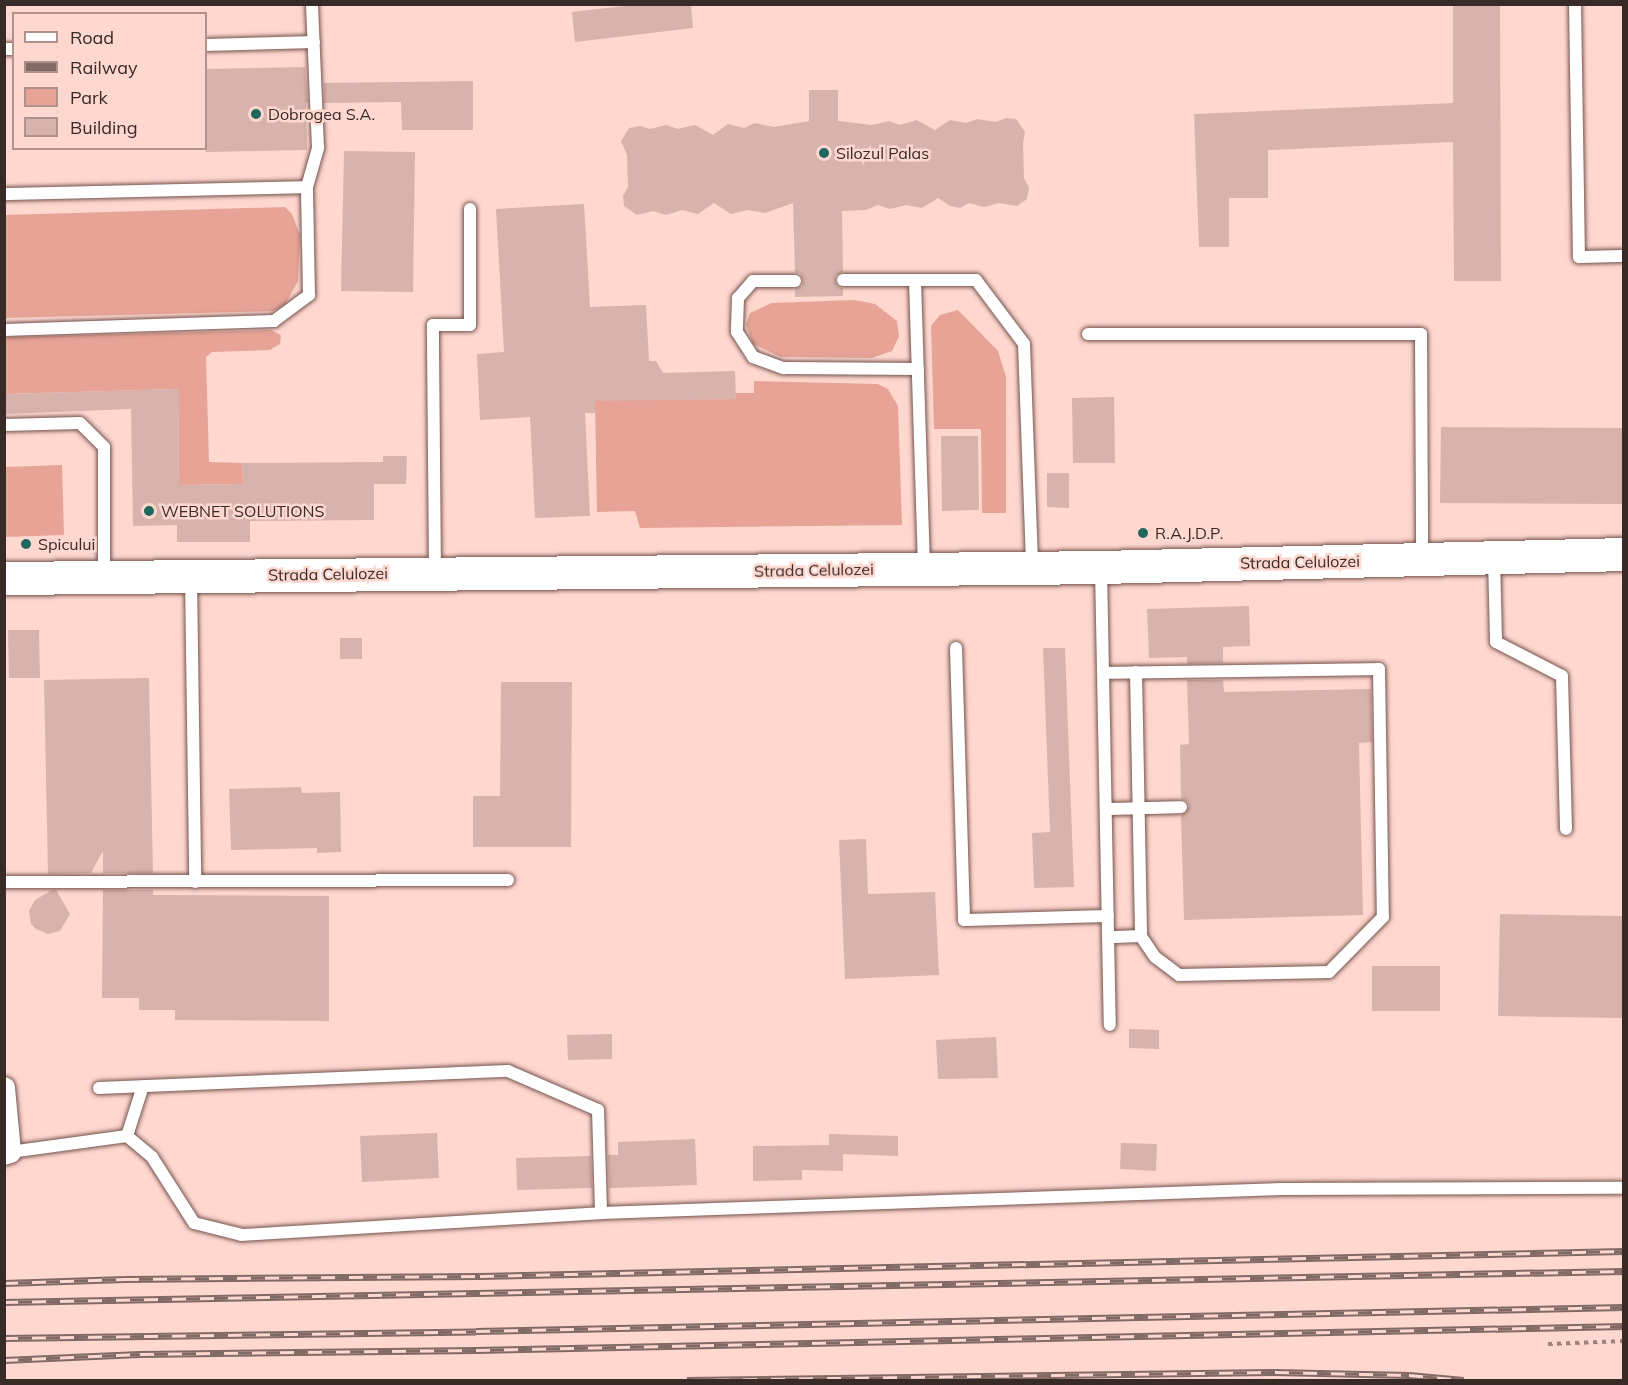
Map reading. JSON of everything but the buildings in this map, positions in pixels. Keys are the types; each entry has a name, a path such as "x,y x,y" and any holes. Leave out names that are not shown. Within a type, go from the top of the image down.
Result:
{"street":[{"name":"Strada Celulozei","path":"4,578 1101,567 1623,554"},
{"path":"4,1088 7,1153"}],"lane":[{"path":"4,330 274,321 309,295 307,187 318,148 312,4"},
{"path":"1575,4 1579,257 1623,256"},
{"path":"207,45 314,42"},
{"path":"4,194 307,187"},
{"path":"435,573 433,325 470,325 470,209"},
{"path":"843,280 976,279 1024,344 1032,568"},
{"path":"795,280 753,281 738,298 736,332 753,357 784,368 918,369"},
{"path":"915,280 924,569"},
{"path":"1088,334 1420,334 1422,559"},
{"path":"4,425 80,423 104,447 104,576"},
{"path":"1494,557 1496,642 1562,676 1566,829"},
{"path":"1101,567 1110,1024"},
{"path":"191,575 195,882"},
{"path":"956,648 964,920 1108,916"},
{"path":"1103,673 1136,672 1379,669 1383,917 1329,972 1179,975 1155,957 1141,936 1136,672"},
{"path":"1106,809 1181,807"},
{"path":"4,882 508,880"},
{"path":"1108,937 1141,936"},
{"path":"99,1088 508,1071 598,1110 601,1213"},
{"path":"127,1136 143,1086"},
{"path":"7,1153 127,1136 152,1156 194,1223 242,1235 601,1213 1282,1189 1623,1188"}],"path":[{"path":"1548,1344 1623,1341"}],"green space":[{"path":"285,207 292,214 300,235 298,281 285,305 273,311 5,318 5,215"},
{"path":"854,300 875,304 897,321 899,336 892,351 872,358 781,357 753,344 746,325 750,313 772,303"},
{"path":"958,310 998,351 1006,377 1006,513 982,513 981,429 934,429 931,326 940,315"},
{"path":"271,330 281,335 280,344 270,350 212,352 206,357 209,462 242,463 243,484 179,485 178,389 5,394 4,340 9,337"},
{"path":"754,381 878,384 888,389 898,406 902,525 640,528 635,511 597,512 595,400 736,399 736,393 754,393"},
{"path":"62,465 64,535 5,537 5,467"}],"railway":[{"path":"4,1283 125,1279 480,1276 1624,1251"},
{"path":"4,1302 1624,1271"},
{"path":"4,1338 476,1331 1624,1307"},
{"path":"4,1360 140,1354 476,1350 1624,1326"},
{"path":"687,1380 1275,1372 1409,1375 1464,1380"}],"place":[{"name":"Dobrogea S.A.","path":"256,114"},
{"name":"Silozul Palas","path":"824,153"},
{"name":"WEBNET SOLUTIONS","path":"149,511"},
{"name":"R.A.J.D.P.","path":"1143,533"},
{"name":"Spicului","path":"26,544"}]}
